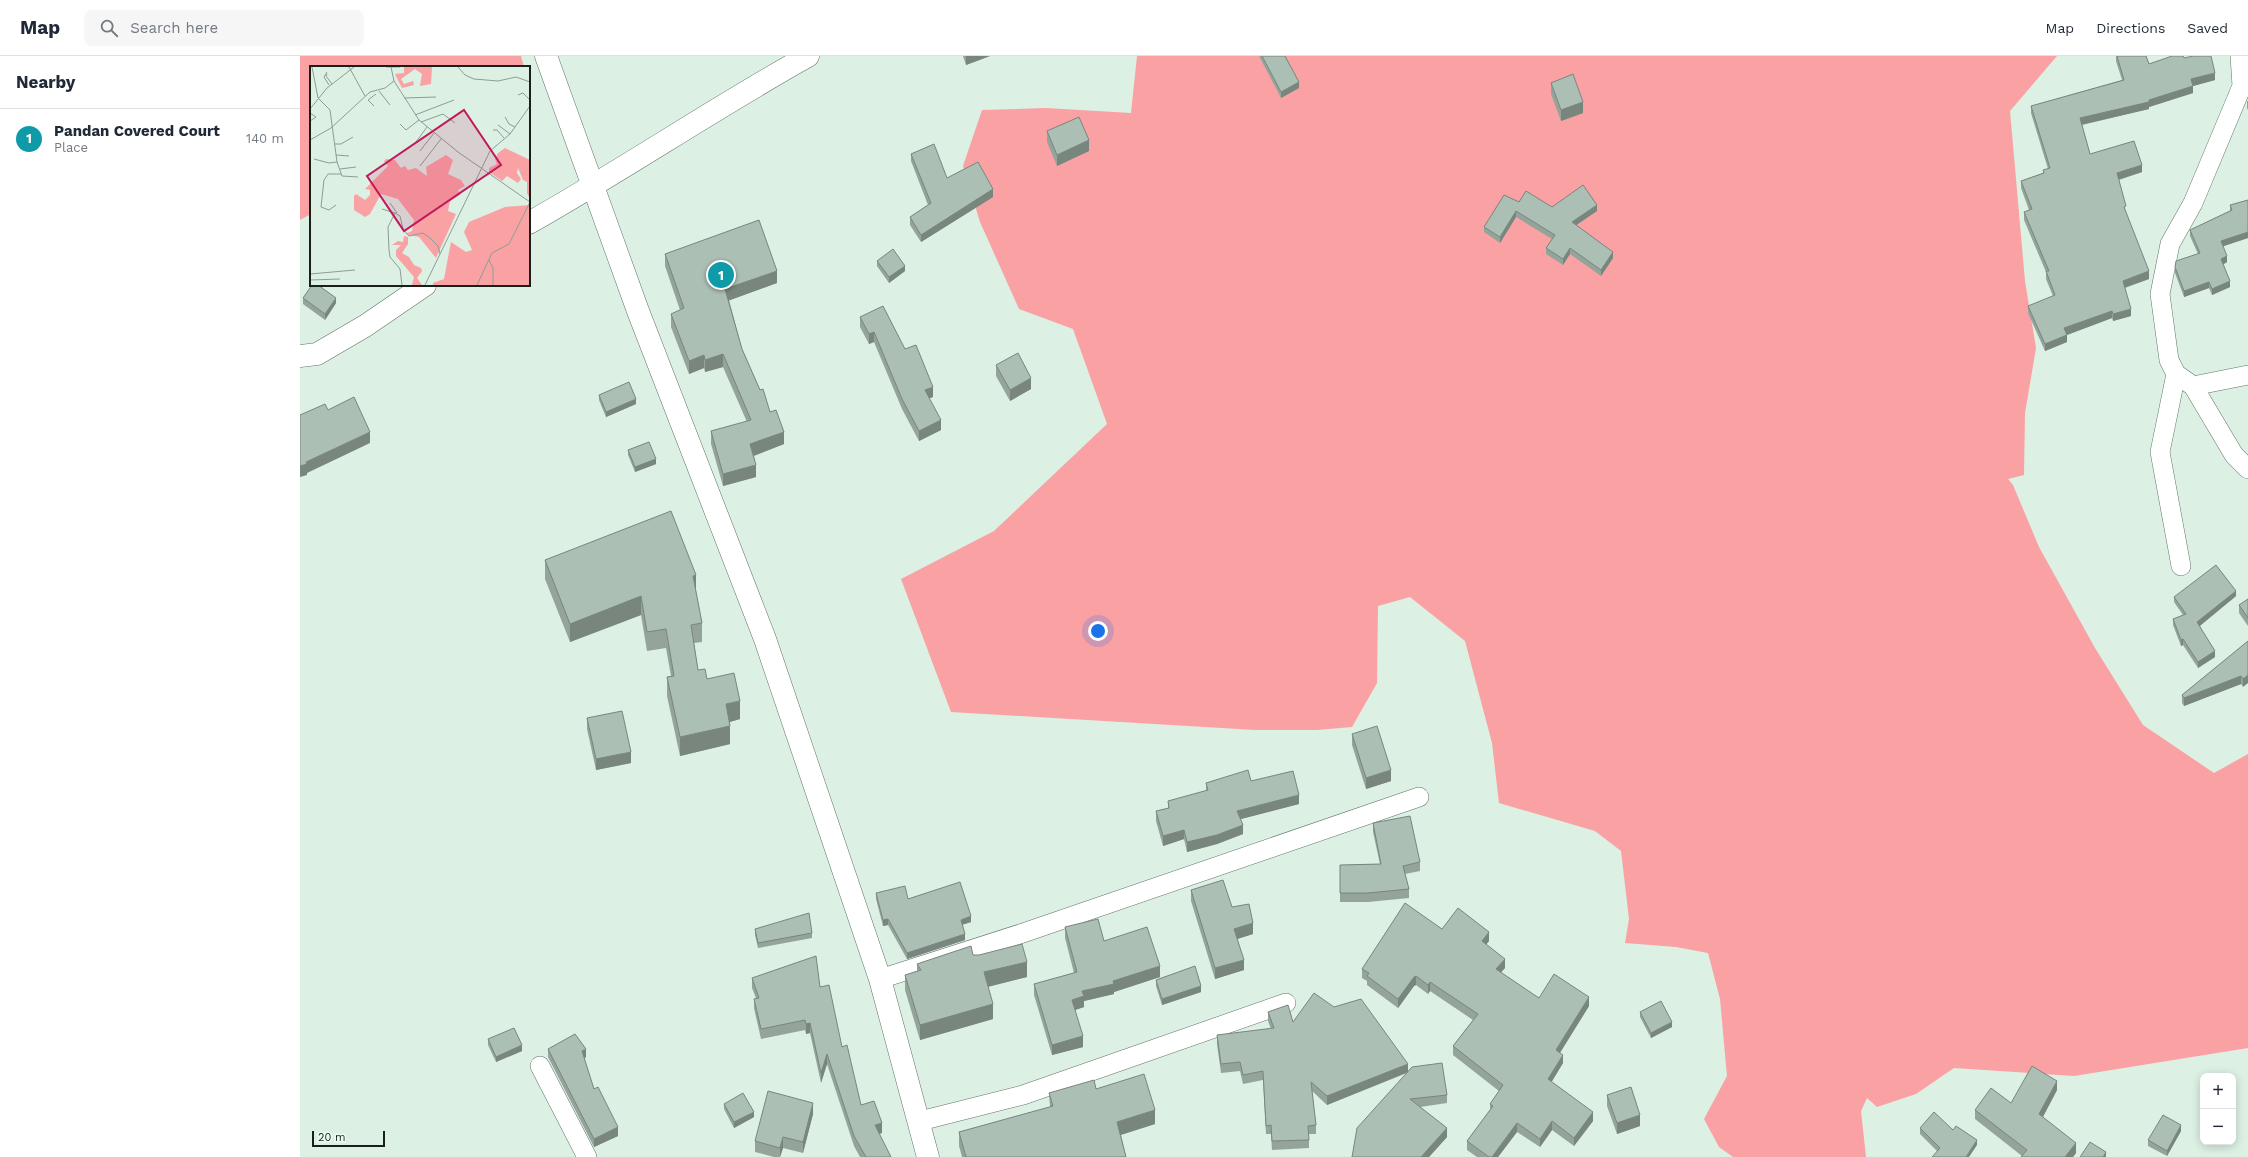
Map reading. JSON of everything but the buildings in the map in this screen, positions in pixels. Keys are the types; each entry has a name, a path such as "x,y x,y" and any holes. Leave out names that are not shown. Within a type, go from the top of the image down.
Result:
{"street":[{"path":"546,56 592,187 764,639 880,979 920,1121 928,1157"},
{"path":"530,222 592,187 739,95 808,56"},
{"path":"2240,56 2242,86 2193,203 2170,244 2160,294 2169,360 2176,374 2193,386 2234,455 2248,470"},
{"path":"300,356 317,354 365,326 424,286"},
{"path":"2176,374 2160,452 2181,566"},
{"path":"2193,386 2248,375"},
{"path":"880,979 1023,933 1419,797"},
{"path":"920,1121 1024,1095 1286,1003"},
{"path":"540,1066 587,1157"}],"shaded area":[{"path":"300,56 521,56 524,66 310,66 310,215 300,220"},
{"path":"1137,56 2057,56 2010,111 2025,281 2036,348 2025,413 2024,475 2008,479 2013,485 2039,547 2095,648 2143,725 2214,773 2248,754 2248,1048 2074,1076 1954,1068 1916,1094 1877,1107 1867,1098 1861,1111 1866,1157 1733,1157 1719,1147 1704,1119 1727,1076 1720,999 1708,953 1676,947 1625,943 1629,919 1621,851 1595,831 1499,803 1492,743 1465,641 1410,597 1378,606 1377,683 1352,727 1317,730 1255,730 951,712 901,579 994,531 1107,424 1073,329 1019,309 980,222 963,166 982,110 1046,108 1131,113"}],"place":[{"name":"Pandan Covered Court","path":"721,275"}]}
